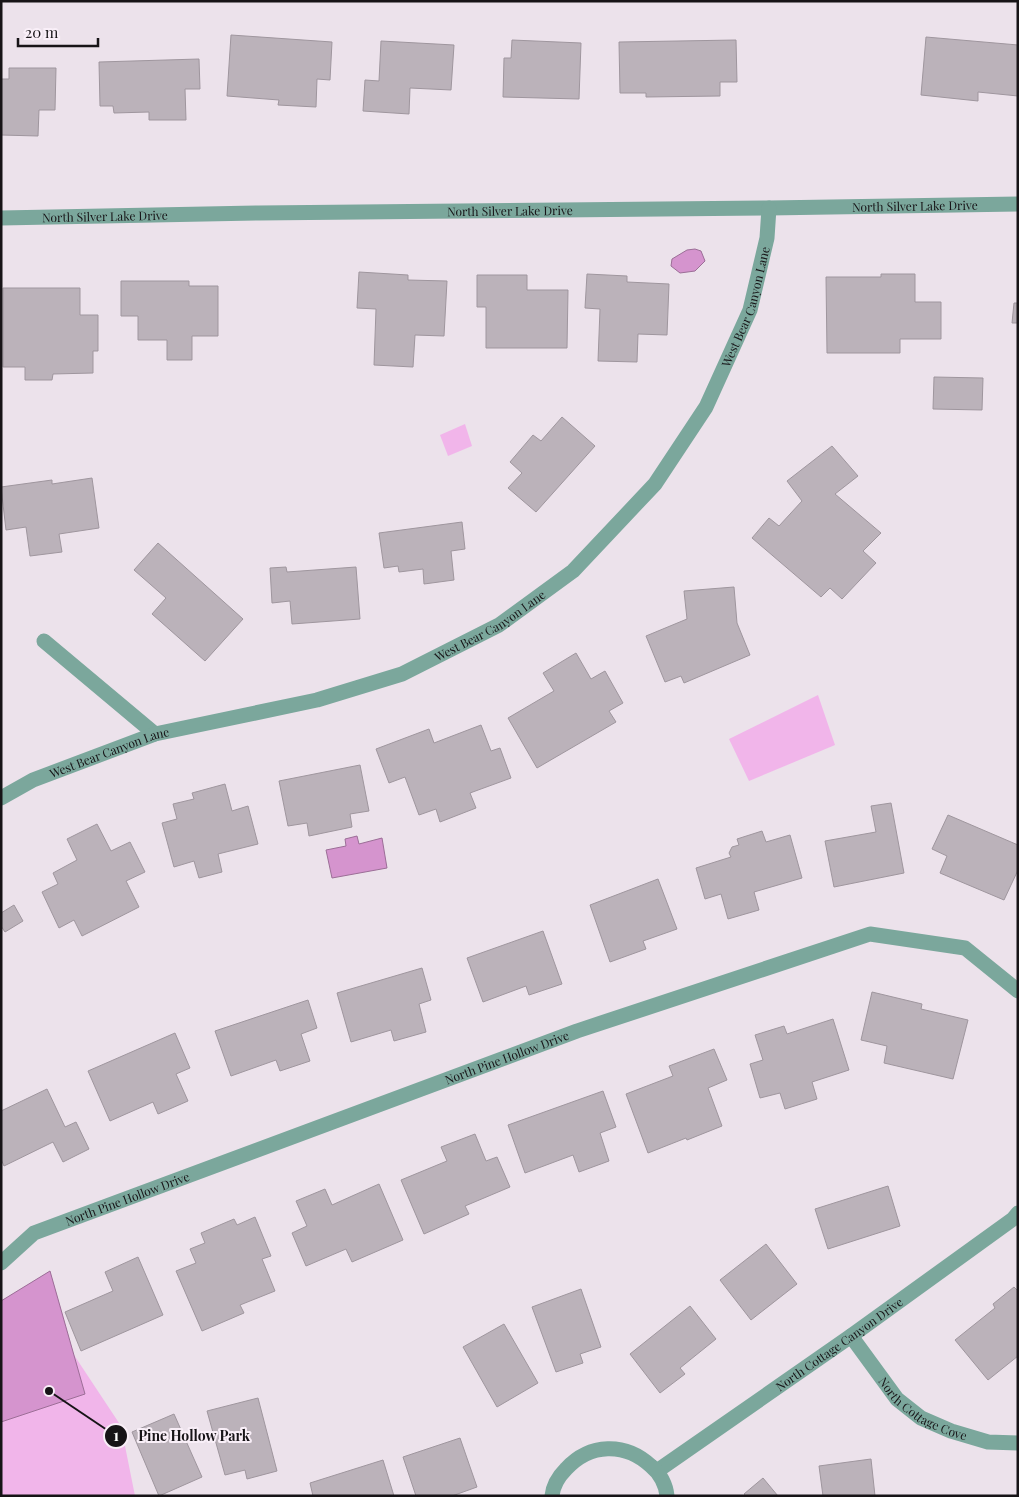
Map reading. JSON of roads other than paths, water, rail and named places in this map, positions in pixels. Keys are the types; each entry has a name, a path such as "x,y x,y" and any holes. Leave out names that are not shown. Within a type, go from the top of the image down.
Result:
{"street":[{"name":"North Silver Lake Drive","path":"1,218 1018,204"},
{"name":"West Bear Canyon Lane","path":"1,798 34,780 155,734 317,700 402,674 499,625 573,571 655,484 706,407 750,310 767,238 769,208"},
{"path":"44,641 155,734"},
{"name":"North Pine Hollow Drive","path":"1,1263 34,1233 578,1030 870,934 965,948 1018,991"},
{"name":"North Cottage Canyon Drive","path":"657,1471 851,1336 1013,1219 1018,1213"},
{"name":"North Cottage Cove","path":"851,1336 897,1399 921,1418 951,1431 988,1442 1018,1443"},
{"path":"552,1496 560,1474 574,1461 590,1452 608,1448 627,1450 643,1458 657,1471 666,1489 667,1496"}],"place":[{"name":"Pine Hollow Park","path":"49,1391"}]}
